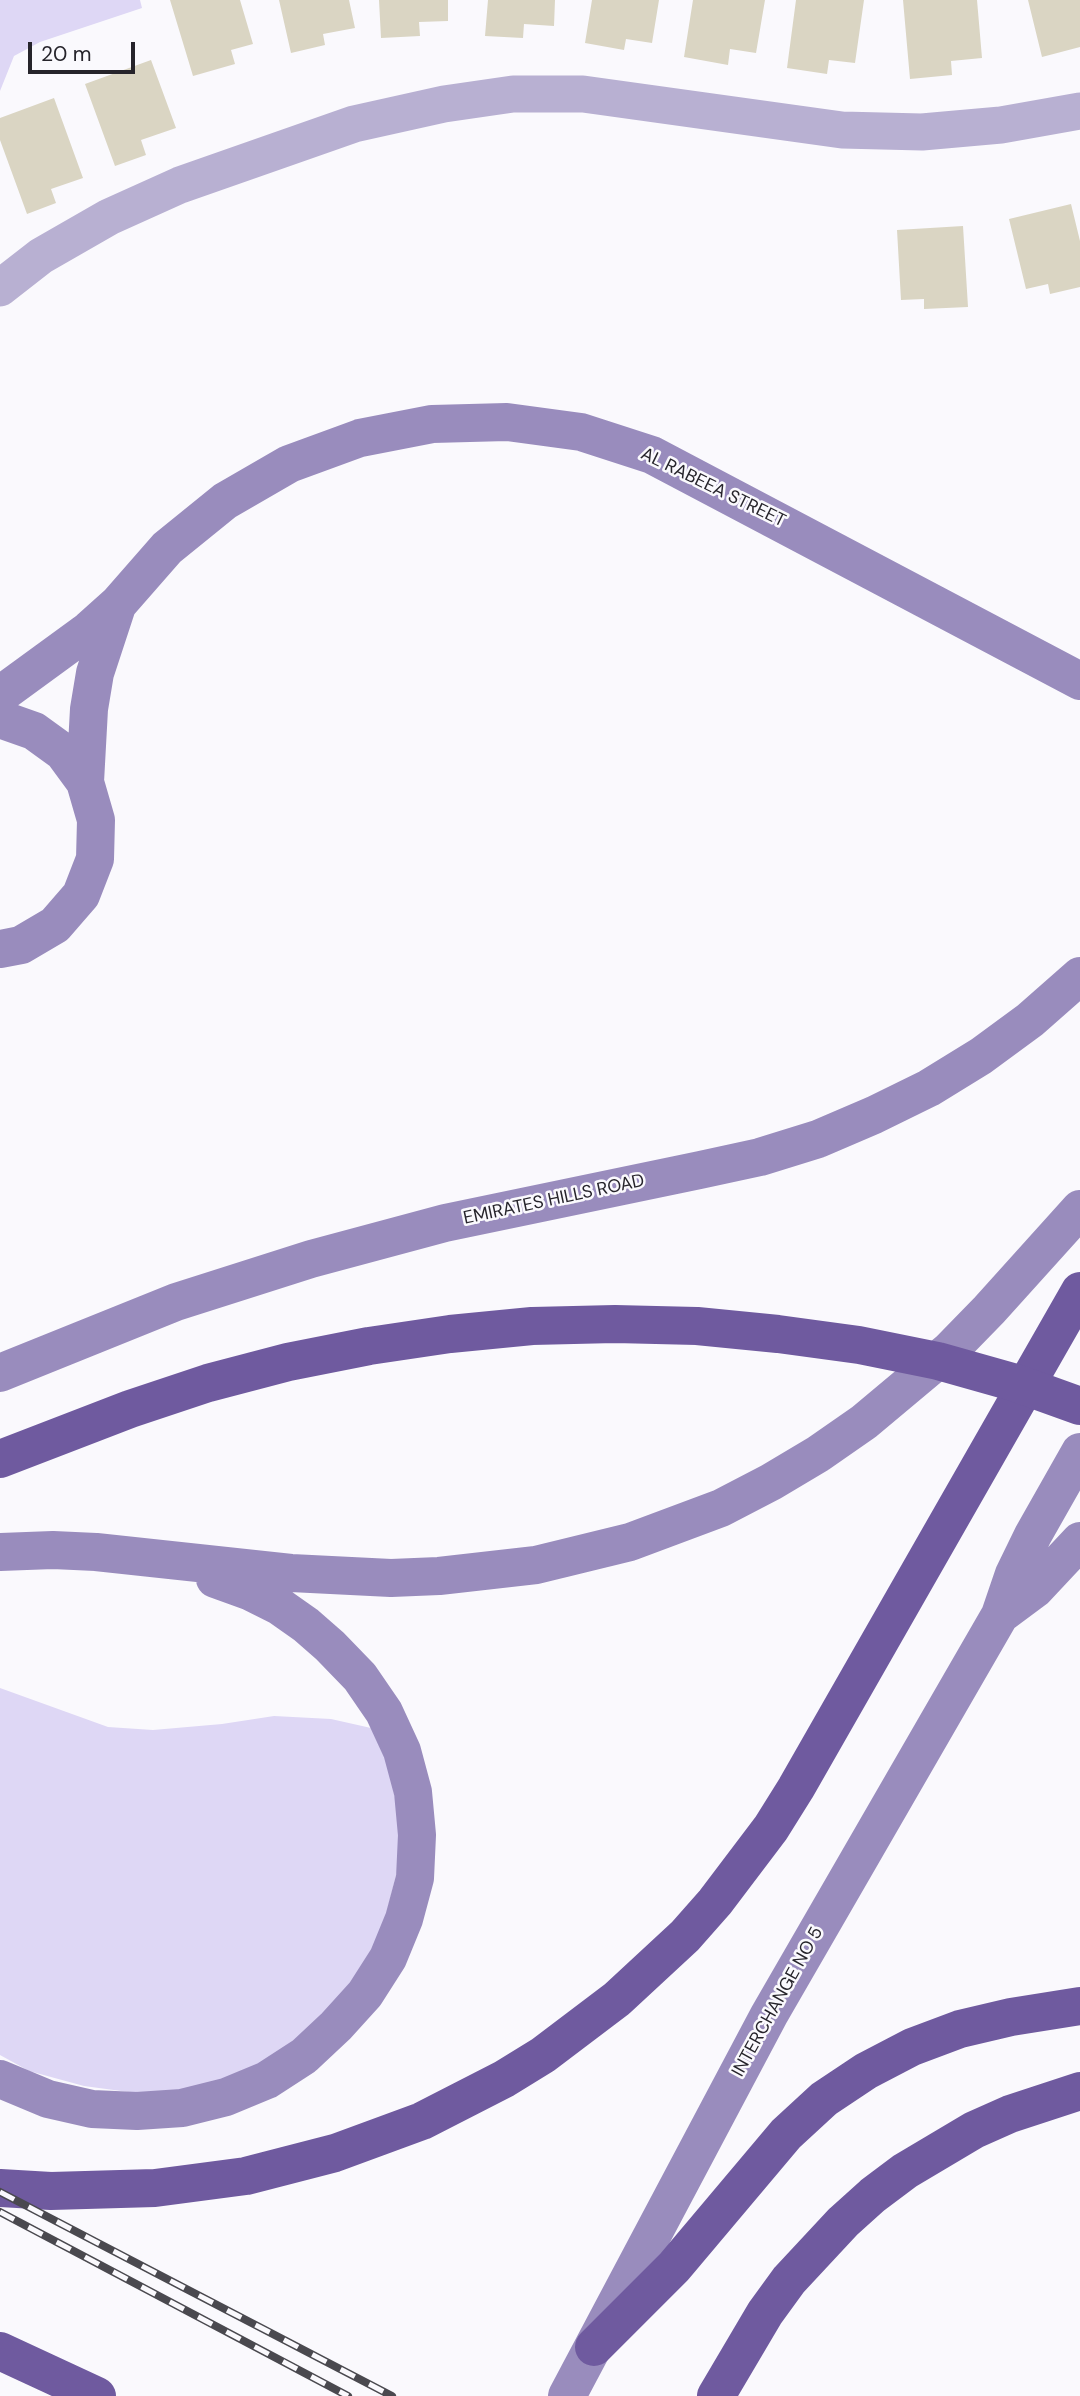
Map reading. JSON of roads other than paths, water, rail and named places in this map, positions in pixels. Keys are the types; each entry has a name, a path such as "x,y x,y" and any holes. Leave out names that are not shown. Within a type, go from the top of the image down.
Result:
{"highway":[{"path":"0,2188 51,2191 155,2188 246,2176 335,2153 422,2121 504,2079 553,2048 617,1999 685,1936 715,1902 771,1828 1080,1291"},
{"path":"0,1459 130,1409 288,1362 450,1334 533,1326 697,1326 859,1345 964,1368 1080,1406"},
{"path":"594,2347 674,2267 786,2134 824,2099 866,2071 912,2047 960,2029 1011,2017 1080,2006"},
{"path":"716,2396 759,2322 789,2280 843,2221 873,2195 916,2164 974,2130 1010,2114 1080,2091"},
{"path":"0,2351 97,2396"}],"main road":[{"name":"AL RABEEA STREET","path":"0,695 59,654 118,604 167,548 225,501 289,464 360,438 432,424 507,422 581,432 652,455 719,488 1080,681"},
{"name":"AL RABEEA STREET","path":"85,782 89,709 95,673 118,604"},
{"path":"0,719 34,731 63,752 85,782 96,820 94,859 81,895 55,925 21,945 0,949"},
{"name":"EMIRATES HILLS ROAD","path":"0,1373 109,1328 244,1279 445,1223 760,1157 818,1139 907,1099 981,1056 1030,1020 1080,976"},
{"path":"0,1552 53,1550 342,1576 439,1577 536,1565 630,1542 721,1508 818,1454 864,1422 908,1387 989,1310 1080,1209"},
{"path":"1000,1615 1014,1574 1033,1535 1080,1452"},
{"path":"1000,1615 1035,1589 1080,1541"},
{"path":"0,2079 48,2099 92,2109 137,2111 182,2108 226,2097 267,2080 304,2056 365,1994 388,1958 404,1919 415,1878 417,1835 413,1792 402,1751 384,1712 360,1676 306,1625 279,1606 251,1591 139,1556"},
{"name":"INTERCHANGE NO 5","path":"567,2396 769,2015 1000,1615"}],"street":[{"path":"0,288 41,257 109,217 180,185 354,124 444,104 513,94 583,94 829,129 922,132 1001,125 1080,111"}],"railway":[{"path":"0,2192 392,2396"},
{"path":"0,2212 348,2396"}]}
